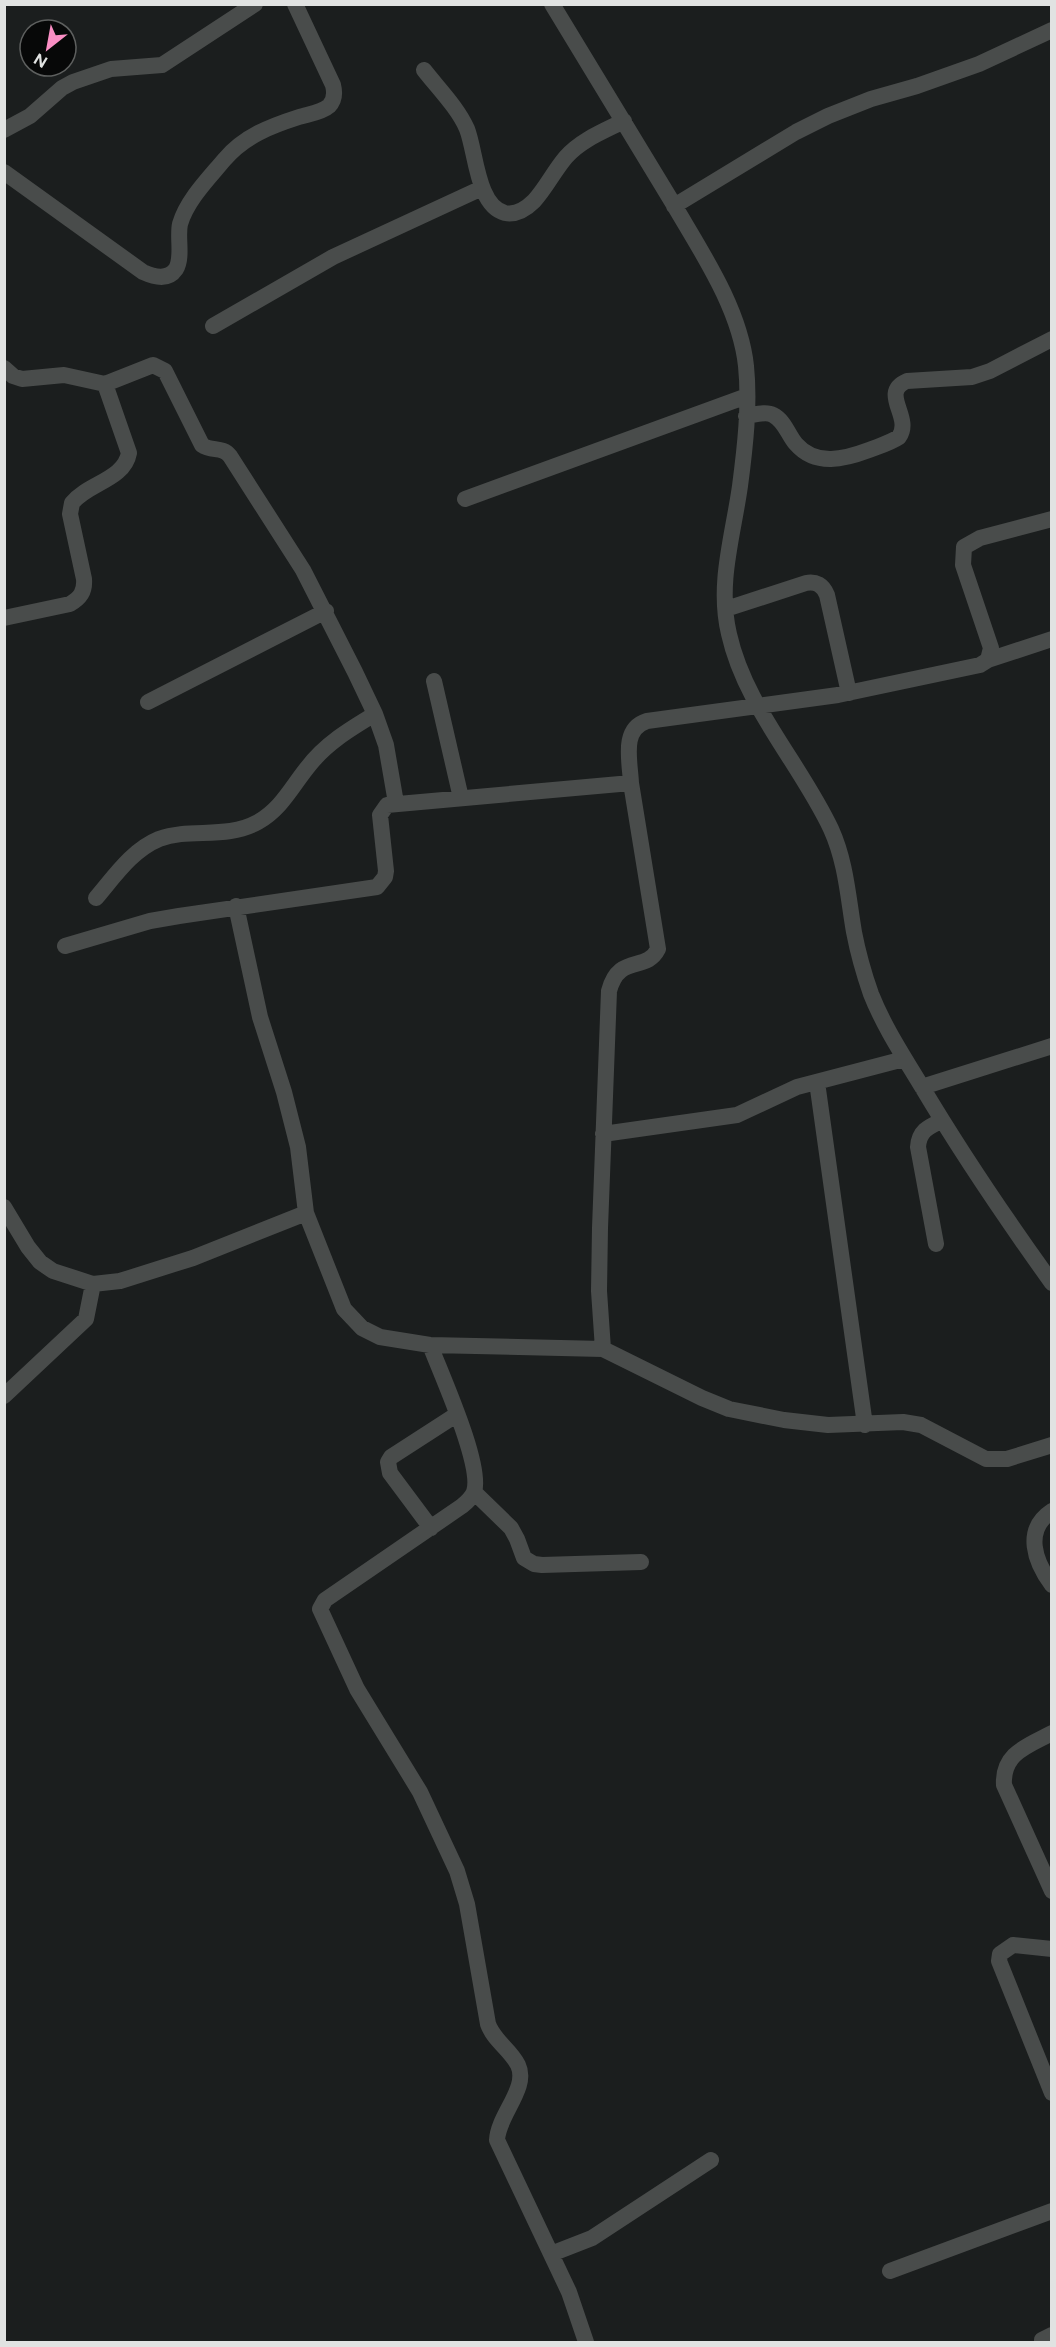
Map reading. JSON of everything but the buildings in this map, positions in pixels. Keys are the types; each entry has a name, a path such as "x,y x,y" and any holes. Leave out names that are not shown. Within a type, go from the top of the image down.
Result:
{"street":[{"path":"4,130 30,116 62,88 73,82 111,69 162,65 255,4"},
{"path":"4,172 143,272 163,278 172,273 177,268 178,234 186,210 230,154 258,132 323,110 333,101 335,93 333,85 295,4"},
{"path":"552,4 714,272 740,339 746,364 746,416 740,488 726,565 728,632 734,650 759,706 830,827 845,869 862,966 885,1023 941,1121 1052,1283"},
{"path":"674,206 796,132 828,116 871,99 980,64 1052,30"},
{"path":"424,70 467,129 482,188 491,205 509,214 526,209 567,156 576,148 624,120"},
{"path":"213,326 333,257 482,188"},
{"path":"746,416 767,413 773,415 781,421 796,444 803,450 822,458 846,459 899,437 904,422 895,399 895,392 900,384 907,381 972,376 990,371 1052,339"},
{"path":"4,368 13,376 22,379 64,375 105,384 153,365 165,371 202,445 208,449 222,449 230,456 303,570 326,611 375,714 386,745 396,803"},
{"path":"4,618 70,604 77,600 84,590 84,579 70,514 72,503 86,490 121,471 128,460 129,453 105,384"},
{"path":"465,499 747,396"},
{"path":"988,660 990,641 963,565 964,547 980,537 1052,519"},
{"path":"726,609 806,583 819,584 827,595 849,693"},
{"path":"148,702 326,611"},
{"path":"603,1349 599,1291 609,992 612,981 622,968 651,958 658,948 631,783 629,738 632,731 640,723 849,693 972,668 988,660 1052,639"},
{"path":"434,681 461,798"},
{"path":"96,898 126,862 141,849 159,839 241,830 259,822 276,809 307,768 335,739 375,714"},
{"path":"65,946 150,921 236,906 377,887 385,878 386,871 380,815 387,805 631,783"},
{"path":"236,906 260,1017 284,1092 298,1147 306,1213 336,1293 350,1317 362,1328 380,1337 430,1345 603,1349 729,1409 784,1420 828,1425 903,1422 921,1425 975,1454 996,1460 1052,1445"},
{"path":"922,1087 1052,1046"},
{"path":"603,1134 737,1115 760,1106 786,1091 904,1059"},
{"path":"817,1082 865,1425"},
{"path":"936,1244 918,1147 920,1134 926,1128 941,1121"},
{"path":"4,1207 28,1247 40,1262 53,1271 93,1284 120,1281 194,1258 306,1213"},
{"path":"4,1396 86,1318 93,1284"},
{"path":"430,1345 472,1455 476,1478 474,1492 462,1506 325,1600 320,1609 357,1689 420,1792 457,1871 467,1904 488,2024 496,2040 518,2066 521,2076 519,2086 500,2122 497,2140 568,2292 586,2343"},
{"path":"431,1528 390,1473 388,1462 391,1457 456,1415"},
{"path":"474,1492 511,1528 528,1562 542,1565 642,1562"},
{"path":"1052,1511 1037,1525 1033,1539 1036,1559 1052,1585"},
{"path":"1052,1733 1014,1754 1003,1774 1004,1785 1052,1891"},
{"path":"1052,1949 1013,1945 1000,1954 999,1960 1052,2093"},
{"path":"551,2254 592,2238 711,2160"},
{"path":"890,2271 1052,2211"}]}
